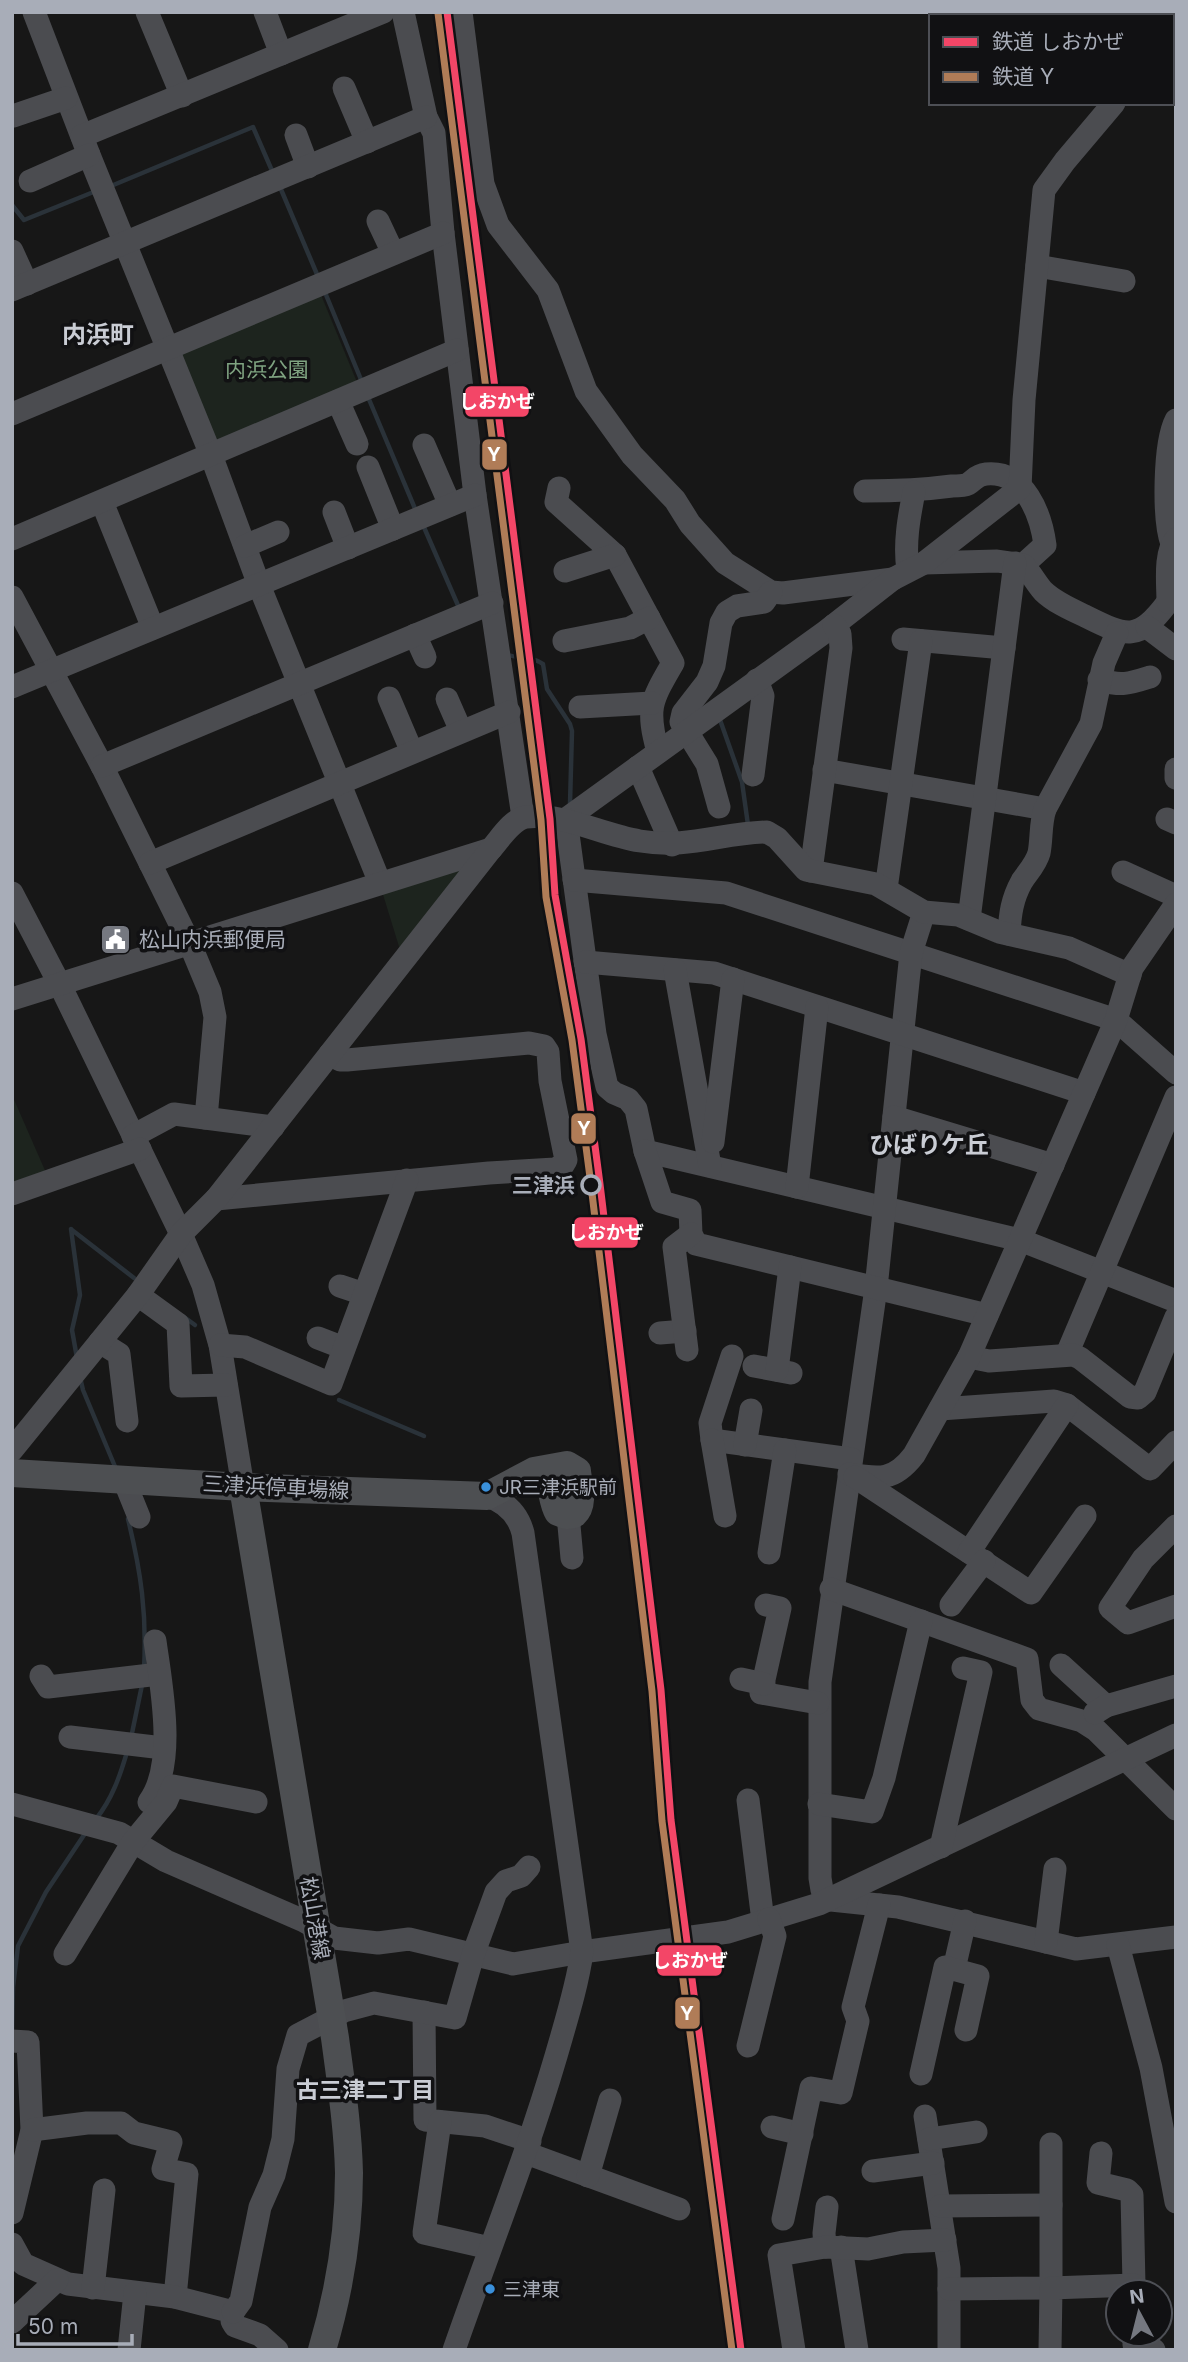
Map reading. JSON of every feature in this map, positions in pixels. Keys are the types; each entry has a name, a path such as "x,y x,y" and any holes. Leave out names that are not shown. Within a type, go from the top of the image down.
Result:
{"main road":[{"name":"三津浜停車場線","path":"12,1473 243,1487 487,1496 534,1472 566,1465 577,1471 580,1502 579,1510 568,1515"},
{"name":"松山港線","path":"243,1487 345,2110 349,2173 345,2237 339,2279 322,2350"}],"street":[{"path":"34,12 66,98 211,455 298,684 380,883"},
{"path":"147,12 182,96"},
{"path":"265,12 281,54"},
{"path":"30,181 86,146 182,96 383,12"},
{"path":"403,12 426,117 434,133 443,233 475,495 523,817"},
{"path":"461,12 483,184 498,225 548,290 586,391 632,455 675,500 690,524 725,563 771,592 783,593 909,570 1019,564 1045,545 1040,516 1034,503 1013,480 1001,475 988,473 976,476 968,484 914,492 865,491"},
{"path":"344,88 367,142"},
{"path":"13,116 66,98"},
{"path":"1020,488 1024,401 1044,190 1112,105"},
{"path":"12,251 20,287 426,117"},
{"path":"296,135 308,167"},
{"path":"378,221 393,253"},
{"path":"12,414 443,233"},
{"path":"1037,266 1124,281"},
{"path":"12,539 457,350"},
{"path":"338,401 357,443"},
{"path":"1019,564 1032,574 1044,592 1117,633 1147,627 1172,601 1174,542 1166,520 1168,450 1176,420"},
{"path":"424,445 450,505"},
{"path":"368,467 393,529"},
{"path":"559,488 556,502 615,555 673,663 650,712 658,752"},
{"path":"566,819 1020,488"},
{"path":"909,570 906,557 914,492"},
{"path":"12,687 475,495"},
{"path":"102,502 153,628"},
{"path":"334,512 348,548"},
{"path":"245,546 278,532"},
{"path":"565,571 615,555"},
{"path":"969,919 1004,648 1019,564"},
{"path":"719,807 707,764 681,722 683,713 707,682 714,666 721,623 727,612 737,606 764,602 771,592"},
{"path":"12,597 102,766 190,943 214,1004 206,1118"},
{"path":"102,766 492,603"},
{"path":"564,641 630,628 649,618"},
{"path":"811,871 841,648 840,634 834,625"},
{"path":"1147,627 1176,649"},
{"path":"1009,934 1014,895 1034,866 1039,853 1045,809 1091,724 1099,680 1117,633"},
{"path":"415,635 425,657"},
{"path":"886,889 901,783 912,640 1004,648"},
{"path":"1099,680 1128,685 1150,677"},
{"path":"753,775 764,696 757,680"},
{"path":"389,698 412,752"},
{"path":"447,699 461,731"},
{"path":"580,707 652,704"},
{"path":"150,863 509,712"},
{"path":"638,767 672,845"},
{"path":"1176,769 1176,778"},
{"path":"824,770 1045,809"},
{"path":"12,1450 138,1295 181,1234 216,1199 491,849 514,823 523,817 566,819 587,829 639,841 672,845 767,831 778,838 806,870 853,878 886,889 924,912 945,913 969,919 999,932 1069,948 1130,975"},
{"path":"566,819 595,1034 607,1087 628,1099 636,1108 645,1151 662,1202 690,1210 691,1234 696,1244 987,1315"},
{"path":"12,999 491,849"},
{"path":"1123,872 1176,896"},
{"path":"574,880 726,893 1116,1020 1176,1073"},
{"path":"12,893 137,1142 203,1285 220,1345 243,1487"},
{"path":"712,1440 785,1450 850,1466 881,1478 904,1468 915,1455 969,1357 1116,1020 1130,975 1176,904"},
{"path":"924,912 911,953 876,1288 831,1589 818,1703 822,1890 831,1899 898,1907 1076,1949 1176,1937"},
{"path":"586,962 714,973 1084,1093"},
{"path":"675,970 710,1166"},
{"path":"710,1166 733,979"},
{"path":"797,1187 817,1007"},
{"path":"216,1199 555,1169 564,1165 566,1160 550,1082 548,1052 544,1046 529,1043 347,1060 340,1060 330,1054"},
{"path":"1067,1354 1176,1097"},
{"path":"12,1194 137,1142 174,1114 273,1127"},
{"path":"894,1117 1053,1165"},
{"path":"645,1151 1020,1240 1176,1301"},
{"path":"220,1345 245,1348 331,1384 407,1180"},
{"path":"660,1333 686,1340 674,1247 691,1234"},
{"path":"754,1366 784,1372 790,1267"},
{"path":"340,1286 365,1294"},
{"path":"138,1295 177,1324 181,1386 226,1385"},
{"path":"969,1357 989,1361 1067,1354 1080,1358 1130,1396 1138,1398 1145,1392 1176,1317"},
{"path":"318,1338 344,1348"},
{"path":"100,1342 119,1354 127,1421"},
{"path":"725,1516 710,1423 732,1356"},
{"path":"940,1409 1036,1400 1054,1401 1067,1405 1150,1469 1176,1442"},
{"path":"951,1605 976,1557 1067,1405"},
{"path":"745,1445 751,1410"},
{"path":"769,1553 785,1450"},
{"path":"850,1466 976,1557 1031,1593 1075,1521"},
{"path":"119,1479 139,1517"},
{"path":"454,2350 528,2147 576,1984 582,1952 523,1534 512,1511 487,1496"},
{"path":"568,1515 572,1558"},
{"path":"1176,1526 1143,1559 1110,1608 1128,1623 1176,1606"},
{"path":"831,1589 1027,1659 1032,1700 1039,1709 1082,1721 1096,1730 1176,1809"},
{"path":"766,1605 780,1608 761,1693 818,1703"},
{"path":"819,1804 873,1812 884,1777 921,1621"},
{"path":"65,1954 136,1817 156,1793 162,1772 163,1704 155,1641"},
{"path":"1062,1664 1101,1710 1176,1686"},
{"path":"941,1847 981,1672 963,1668"},
{"path":"41,1676 48,1687 159,1674"},
{"path":"741,1679 764,1684"},
{"path":"70,1737 163,1748"},
{"path":"12,1804 126,1838 166,1861 316,1926 334,1938 378,1942 410,1940 513,1964 728,1932 831,1899 1175,1737"},
{"path":"126,1838 166,1802 173,1786 256,1802"},
{"path":"748,1800 766,1920 775,1936 748,2046"},
{"path":"278,2350 260,2335 235,2326 232,2320 233,2312 241,2301 260,2207 274,2175 283,2139 288,2069 298,2035 344,2011 374,2003 455,2018 473,1955 496,1892 506,1881 521,1876 529,1867"},
{"path":"1046,1942 1055,1869"},
{"path":"784,2219 811,2088 841,2093 858,2021 853,2007 879,1905"},
{"path":"954,1969 965,1922"},
{"path":"1118,1945 1151,2068 1176,2202"},
{"path":"921,2074 945,1967 978,1976 966,2030"},
{"path":"424,2012 425,2120 485,2126 588,2176 679,2208"},
{"path":"12,2041 28,2042 32,2130 19,2165 12,2213"},
{"path":"588,2176 610,2100"},
{"path":"925,2116 945,2240 949,2289 949,2350"},
{"path":"440,2122 424,2233 490,2248"},
{"path":"32,2130 87,2123 121,2123 134,2133 171,2142 163,2169 187,2174 175,2297"},
{"path":"772,2127 802,2134"},
{"path":"929,2139 977,2136"},
{"path":"1049,2350 1051,2144"},
{"path":"1101,2153 1098,2183 1127,2190 1132,2195 1134,2278"},
{"path":"873,2171 933,2163"},
{"path":"93,2288 104,2190"},
{"path":"940,2206 1051,2205"},
{"path":"827,2207 824,2233 833,2247 857,2350"},
{"path":"794,2350 779,2255 833,2247 869,2249 903,2242 945,2240"},
{"path":"16,2262 57,2280 93,2288 175,2297 233,2312"},
{"path":"12,2322 57,2280"},
{"path":"949,2289 1104,2288"},
{"path":"129,2350 135,2292"}],"green space":[{"name":"内浜公園","path":"319,290 359,387 214,449 175,352"},
{"path":"464,865 401,953 381,888"},
{"path":"12,1095 47,1175 12,1186"}],"waterway":[{"path":"111,186 253,127 273,173"},
{"path":"280,187 319,279"},
{"path":"12,205 24,220 96,191"},
{"path":"324,290 362,382"},
{"path":"368,397 416,511"},
{"path":"423,525 460,610"},
{"path":"505,654 543,664 547,689 570,724 572,806"},
{"path":"719,717 742,782 748,825"},
{"path":"71,1229 80,1295 72,1330 77,1358"},
{"path":"72,1230 134,1278"},
{"path":"184,1317 195,1325"},
{"path":"80,1377 116,1469"},
{"path":"339,1400 424,1436"},
{"path":"128,1519 142,1593 144,1669"},
{"path":"131,1738 142,1685"},
{"path":"96,1819 115,1787 127,1752"},
{"path":"12,2035 13,1987 18,1946 46,1892 86,1832"}],"rail line":[{"name":"しおかぜ","path":"447,12 550,819 555,895 581,1039 600,1184 661,1690 671,1820 741,2350"},
{"name":"Y","path":"438,13 541,820 546,897 572,1040 591,1185 652,1691 662,1821 732,2350"}],"place":[{"name":"松山内浜郵便局","path":"116,939"},
{"name":"三津浜","path":"591,1185"},
{"name":"JR三津浜駅前","path":"486,1487"},
{"name":"三津東","path":"490,2289"}],"district":[{"name":"内浜町","path":"98,334"},
{"name":"ひばりケ丘","path":"929,1144"},
{"name":"古三津二丁目","path":"365,2090"}]}
